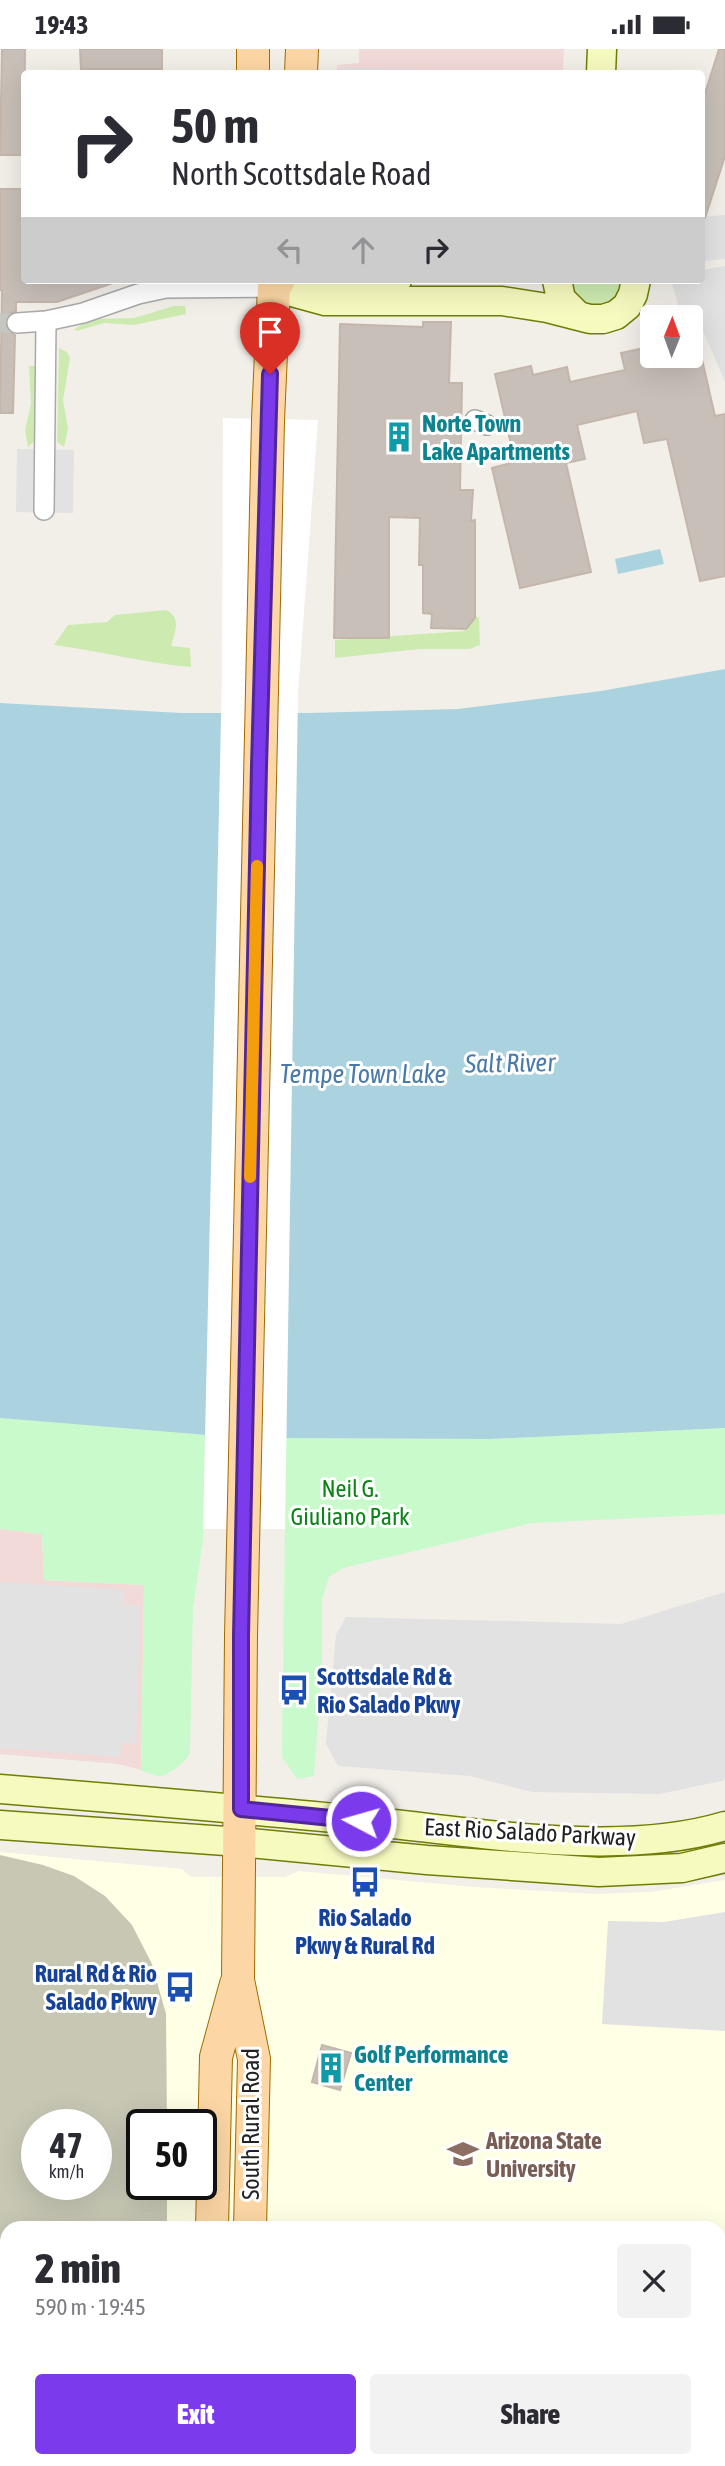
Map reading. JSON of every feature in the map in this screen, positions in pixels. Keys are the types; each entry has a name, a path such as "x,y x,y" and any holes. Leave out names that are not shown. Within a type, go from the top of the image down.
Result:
{"main road":[{"path":"253,49 253,70"},
{"path":"301,70 302,49"},
{"path":"600,70 602,49"},
{"name":"South Rural Road","path":"250,2221 254,2059 238,1980 260,725 274,284"},
{"path":"279,284 325,301 502,301 590,319 616,315 634,295 635,284"},
{"path":"558,284 561,299 577,315"},
{"name":"East Rio Salado Parkway","path":"0,1789 528,1837 619,1841 696,1835 725,1826"},
{"name":"East Rio Salado Parkway","path":"0,1825 599,1872 682,1868 725,1858"},
{"name":"South Rural Road","path":"212,2221 215,2057 238,1980"}],"street":[{"path":"6,323 46,321 166,288 238,284"},
{"path":"44,510 46,321"}],"shaded area":[{"path":"359,49 564,49 563,70 337,70 337,65 359,63"},
{"path":"342,68 438,70 342,70"},
{"path":"725,215 725,259 705,261 705,217"},
{"path":"725,266 725,382 704,333 704,305 678,305 672,284 705,284 705,269"},
{"path":"17,449 74,450 73,513 16,512"},
{"path":"0,1529 42,1534 44,1580 144,1585 141,1770 118,1764 0,1754"},
{"path":"0,1582 124,1590 124,1605 140,1606 136,1744 121,1743 120,1757 0,1748"},
{"path":"725,1592 725,1779 722,1781 659,1794 532,1792 470,1776 338,1766 326,1744 336,1635 346,1617 621,1624"},
{"name":"Arizona State University","path":"0,1852 182,1869 191,1877 285,1877 299,1871 474,1887 595,1894 651,1892 725,1880 725,2221 0,2221"},
{"path":"0,1855 43,1865 74,1876 105,1896 132,1925 152,1964 166,2014 167,2109 126,2109 126,2200 167,2200 167,2221 0,2221"},
{"path":"725,1912 725,2031 602,2024 608,1921 664,1922"}],"green space":[{"path":"572,284 623,284 618,297 603,307 581,301 574,293"},
{"path":"174,306 185,306 186,314 134,325 104,323 77,331 74,329 92,319 134,318"},
{"path":"59,348 67,352 70,358 63,400 68,429 64,447 57,442"},
{"path":"29,366 37,366 36,440 28,447 25,430 31,404"},
{"path":"166,610 176,621 171,646 190,648 191,667 54,645 68,625 107,622 115,615"},
{"path":"476,617 479,617 480,645 470,649 420,649 335,658 335,640 465,631"},
{"path":"0,1418 207,1435 203,1540 193,1608 190,1753 167,1774 158,1776 141,1770 144,1585 44,1580 42,1534 0,1529"},
{"name":"Neil G. Giuliano Park","path":"725,1428 725,1514 532,1523 343,1568 329,1577 322,1599 322,1666 314,1776 297,1779 282,1757 286,1438 490,1439"}],"water":[{"path":"660,549 664,564 618,574 615,559"},
{"name":"Tempe Town Lake","path":"725,669 725,1428 490,1439 286,1438 207,1435 0,1418 0,703 181,713 458,709 601,691"}],"pier":[{"path":"223,418 318,420 298,693 285,1529 203,1529 222,673"}],"building":[{"path":"2,49 25,49 25,70 21,70 21,155 0,155"},
{"path":"80,49 162,49 162,69 81,69"},
{"path":"719,49 725,49 725,156 705,218 705,93"},
{"path":"0,189 21,189 21,284 110,284 57,302 16,302 16,311 10,313 5,323 7,330 15,335 13,413 0,413"},
{"name":"Norte Town Lake Apartments","path":"423,322 451,322 449,383 462,383 460,490 473,490 471,521 475,520 475,618 466,629 431,628 432,614 423,613 423,565 419,565 420,518 389,517 389,638 334,638 340,324 423,327"},
{"path":"640,349 640,368 704,367 715,416 725,414 725,576 700,581 667,439 644,443 637,411 577,425 585,459 566,463 591,572 520,588 492,468 515,462 495,374 531,366 533,375 567,367 570,382 625,370 621,353"},
{"name":"Golf Performance Center","path":"322,2045 351,2053 340,2090 312,2082"}],"tunnel":[{"path":"0,323 17,323"}],"slow traffic":[{"path":"250,1177 257,866"}],"place":[{"name":"Norte Town Lake Apartments","path":"399,437"},
{"name":"Scottsdale Rd & Rio Salado Pkwy","path":"294,1690"},
{"name":"Rio Salado Pkwy & Rural Rd","path":"365,1882"},
{"name":"Rural Rd & Rio Salado Pkwy","path":"180,1987"},
{"name":"Golf Performance Center","path":"331,2068"},
{"name":"Arizona State University","path":"463,2154"}],"route":[{"path":"270,374 241,1636 241,1809 361,1821"}],"water label":[{"name":"Salt River","path":"510,1063"}]}
